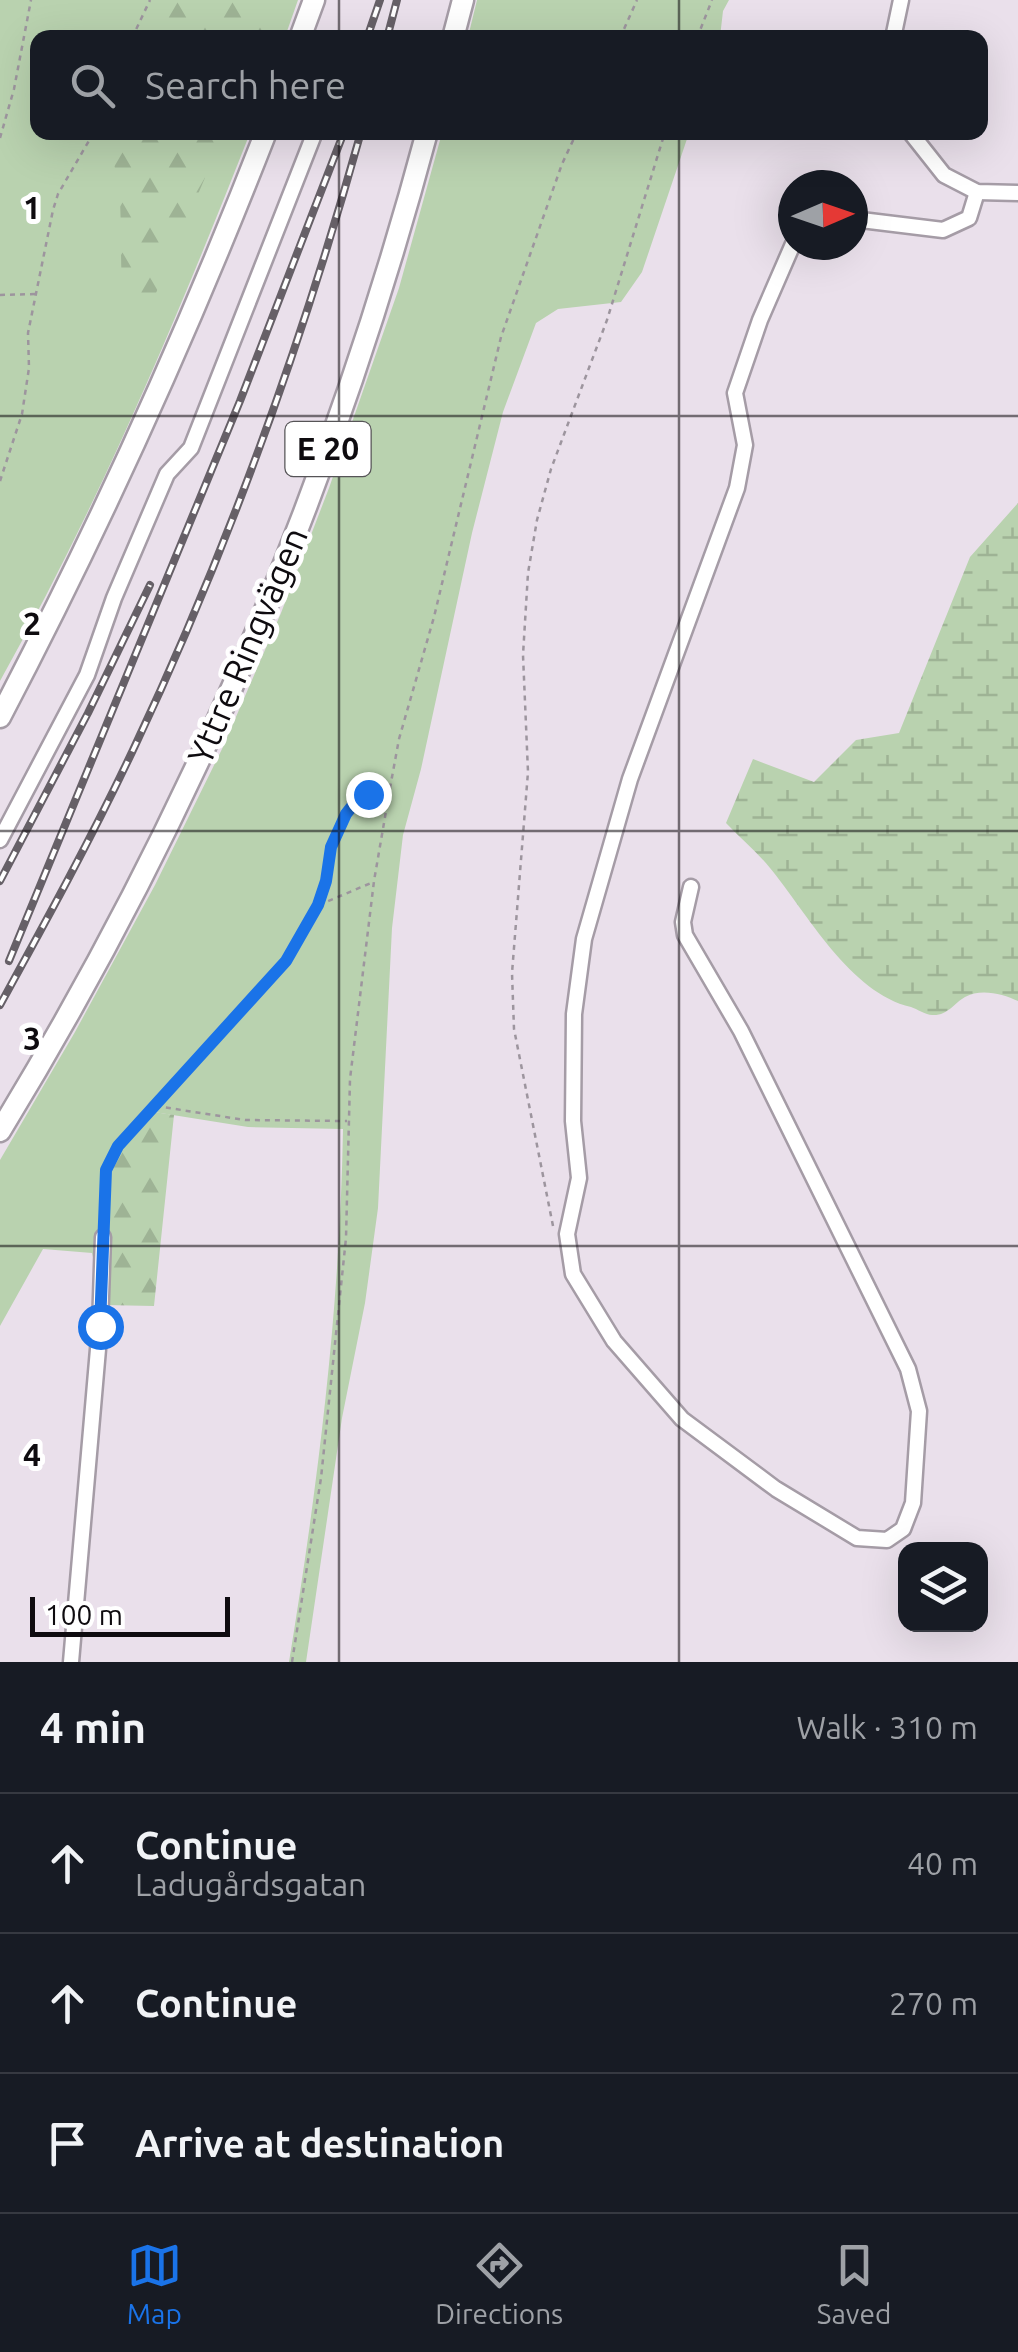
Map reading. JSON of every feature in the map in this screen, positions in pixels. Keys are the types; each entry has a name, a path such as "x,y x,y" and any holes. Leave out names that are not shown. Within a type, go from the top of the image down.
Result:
{"highway":[{"path":"303,30 314,0"},
{"path":"455,30 462,0"},
{"path":"0,718 138,438 263,140"},
{"name":"Yttre Ringvägen","path":"0,1131 45,1058 124,913 203,756 267,608 352,385 425,140"}],"lane":[{"path":"895,30 901,0"},
{"path":"0,840 87,675 114,598 167,474 191,448 312,140"},
{"path":"916,140 944,175 977,192 1018,193"},
{"path":"868,221 943,230 969,218 977,192"},
{"path":"691,887 685,935 741,1031 908,1368 920,1411 913,1503 903,1529 887,1540 856,1538 776,1489 682,1419 614,1341 592,1309 573,1274 567,1234 578,1178 573,1122 574,1014 584,939 630,779 738,488 744,445 735,393 786,260"},
{"path":"71,1662 104,1238"}],"path":[{"path":"0,138 32,0"},
{"path":"136,30 150,0"},
{"path":"624,30 637,0"},
{"path":"700,30 712,0"},
{"path":"0,482 22,414 29,368 28,334 58,194 89,140"},
{"path":"292,1662 321,1478 346,1238 348,1120 374,882 399,739 434,617 501,337 572,140"},
{"path":"567,1234 552,1225 514,1029 512,972 528,757 524,614 537,520 551,470 607,320 663,140"},
{"path":"0,294 38,294"},
{"path":"104,1238 106,1170 118,1146 286,961 318,905 331,847 346,814 357,800 390,788"},
{"path":"318,905 374,882"},
{"path":"155,1106 245,1120 348,1120"}],"green space":[{"path":"0,0 298,0 287,30 30,30 30,140 247,140 134,411 70,548 0,681"},
{"path":"167,0 275,0 264,30 157,30"},
{"path":"477,0 729,0 721,30 470,30"},
{"path":"109,140 221,140 156,293 148,300 129,301 123,294 119,194"},
{"path":"440,140 687,140 642,272 621,302 558,309 536,323 503,412 403,835 392,928 378,1208 365,1303 342,1418 306,1662 289,1662 326,1396 343,1129 248,1127 154,1112 104,1305 92,1253 43,1249 0,1326 0,1160 155,885 222,749 281,613 329,488 399,288"},
{"path":"1018,503 1018,1001 999,994 978,993 938,1015 930,1015 889,999 849,969 770,868 726,823 753,759 814,782 856,740 899,733 970,557"},
{"path":"154,1112 174,1115 154,1306 104,1305 109,1181 121,1147"}],"railway":[{"path":"370,30 380,0"},
{"path":"389,30 397,0"},
{"path":"9,961 240,401 341,140"},
{"path":"0,1005 117,782 200,599 288,368 359,140"},
{"path":"0,881 150,585"}],"route":[{"path":"100,1326 106,1170 118,1146 286,961 318,905 331,847 346,814 368,794"}]}
